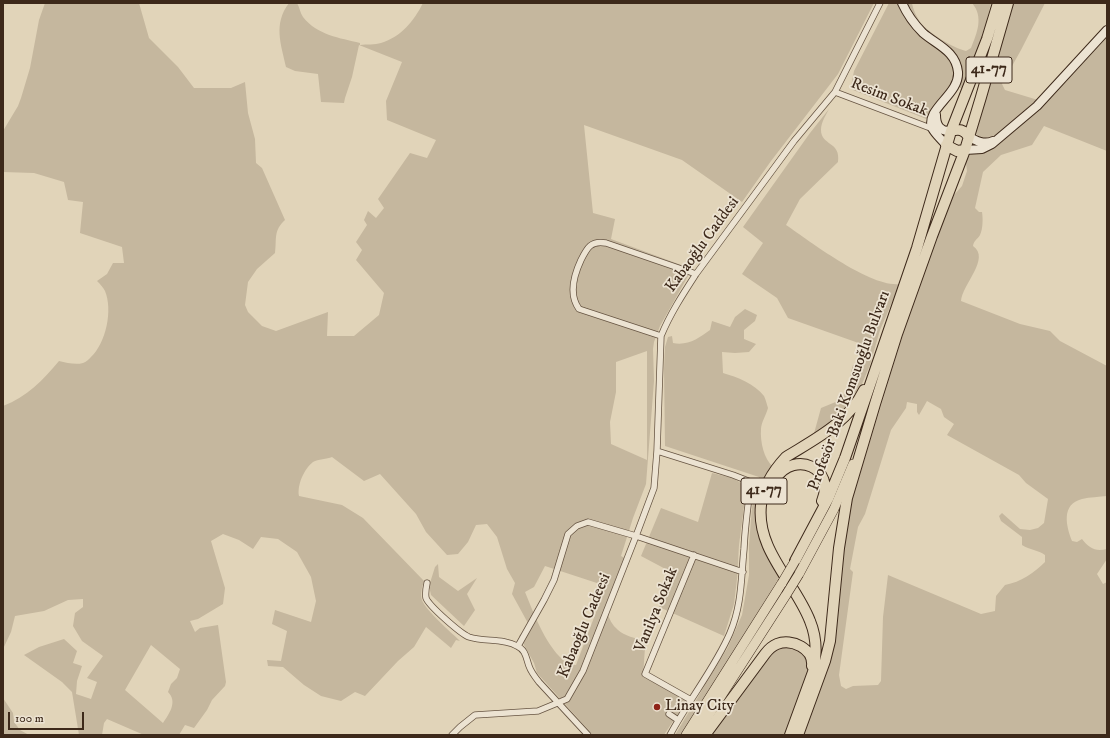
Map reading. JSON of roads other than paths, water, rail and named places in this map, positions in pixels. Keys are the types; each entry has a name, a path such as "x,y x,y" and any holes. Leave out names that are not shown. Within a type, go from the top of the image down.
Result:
{"highway":[{"name":"41-77","path":"951,131 987,39 998,3"},
{"name":"41-77","path":"968,136 981,97 1008,3"},
{"path":"960,130 968,136 965,150 957,151 946,144 951,131 960,130"},
{"name":"Profesör Baki Komsuoğlu Bulvarı","path":"795,561 828,499 839,474 917,248 946,144"},
{"name":"Profesör Baki Komsuoğlu Bulvarı","path":"874,404 922,262 965,150"},
{"name":"41-77","path":"798,735 813,684 816,658 814,632 803,606 766,541 761,525 762,499 767,483 775,469 786,457 832,428 858,400 863,393 887,335"},
{"name":"41-77","path":"790,735 825,661 830,641 838,548 844,514 874,404"},
{"path":"795,561 823,499 825,489 824,479 818,472 809,466 799,464 787,467 776,478 768,497 766,518 768,529 775,548 818,624 822,647 821,662 813,684"},
{"path":"705,735 765,654 776,644 785,642 793,643 807,652 812,663 813,684"}],"main road":[{"name":"Profesör Baki Komsuoğlu Bulvarı","path":"696,735 799,574 840,495 874,404"},
{"name":"Profesör Baki Komsuoğlu Bulvarı","path":"686,735 795,561"}],"street":[{"name":"Kabaoğlu Caddesi","path":"636,536 654,488 657,451 661,336 667,321 696,274 794,141 836,92 880,3"},
{"path":"902,3 908,15 922,32 946,49 951,54 957,65 957,83 932,118 932,129 946,144"},
{"path":"965,150 987,148 999,138 1036,106 1107,30"},
{"name":"Resim Sokak","path":"836,92 932,129"},
{"path":"938,108 936,116 938,126 942,130 951,131"},
{"path":"968,136 983,143 988,143 999,138"},
{"path":"661,336 580,310 576,305 573,280 587,249 599,241 606,242 696,274"},
{"path":"657,451 751,482 743,550 743,572 739,599 730,632 670,735"},
{"path":"518,646 554,580 568,534 577,526 588,522 636,536 743,572"},
{"name":"Kabaoğlu Cadeesi","path":"452,735 475,715 538,711 567,699 583,671 636,536"},
{"name":"Vanilya Sokak","path":"691,700 645,674 694,555"},
{"path":"427,583 425,593 428,601 460,632 469,637 510,643 518,646 524,651 532,673 588,735"},
{"path":"669,714 678,720"}],"place":[{"name":"Linay City","path":"657,707"}]}
